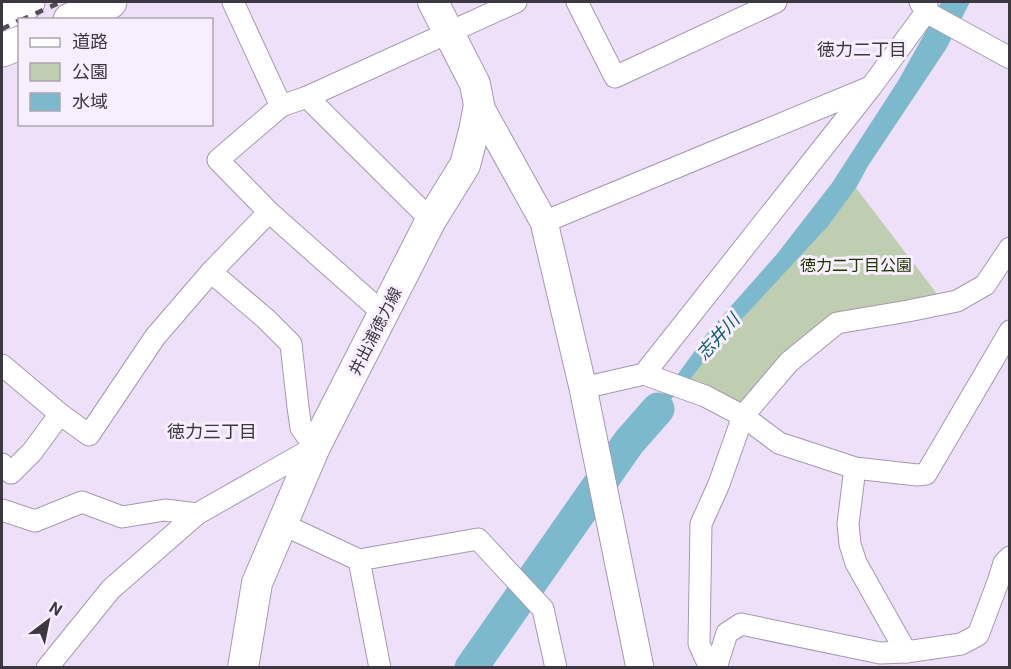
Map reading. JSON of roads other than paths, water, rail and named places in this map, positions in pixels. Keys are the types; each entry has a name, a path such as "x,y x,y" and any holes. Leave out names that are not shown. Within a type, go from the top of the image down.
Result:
{"highway":[{"path":"2,14 28,2"},
{"path":"74,18 110,2"},
{"path":"2,51 18,44"}],"main road":[{"name":"井出浦徳力線","path":"240,666 257,583 315,447 431,220 465,165 479,105 475,84 433,2"}],"street":[{"path":"233,2 281,106"},
{"path":"384,314 269,212 218,160 281,106 307,97 516,2"},
{"path":"577,2 615,77 776,2"},
{"path":"644,374 871,87 925,5 968,36 1010,58"},
{"path":"544,222 871,87"},
{"path":"307,97 431,220"},
{"path":"479,105 544,222 583,388 640,668"},
{"path":"2,366 89,435 155,337 211,272 269,212"},
{"path":"710,668 699,644 701,524 719,484 743,416 789,362 837,322 957,301 985,285 1010,248"},
{"path":"47,668 111,589 197,514 315,447 302,428 291,344 266,319 211,272"},
{"path":"583,388 644,374 705,396 743,416 779,443 855,468 926,474 1010,331"},
{"path":"2,464 11,473 32,452 60,414"},
{"path":"855,468 848,524 850,543 856,563 906,652"},
{"path":"2,510 35,521 82,502 122,517 165,510 197,514"},
{"path":"282,524 359,560 478,539 543,609 555,668"},
{"path":"716,668 727,633 741,624 880,653 906,652 961,644 978,635 1004,562 1010,558"},
{"path":"359,560 380,668"}],"water":[{"path":"941,2 970,2 946,49 868,166 856,188 828,226 716,347 688,382 629,442 709,331 777,254 832,183 898,81"}],"waterway":[{"name":"志井川","path":"471,668 629,442 658,409"}],"railway":[{"path":"25,18 61,2"},
{"path":"2,29 18,21"}],"district":[{"name":"徳力二丁目","path":"862,50"},
{"name":"徳力三丁目","path":"212,432"}],"park label":[{"name":"徳力二丁目公園","path":"856,265"}]}
